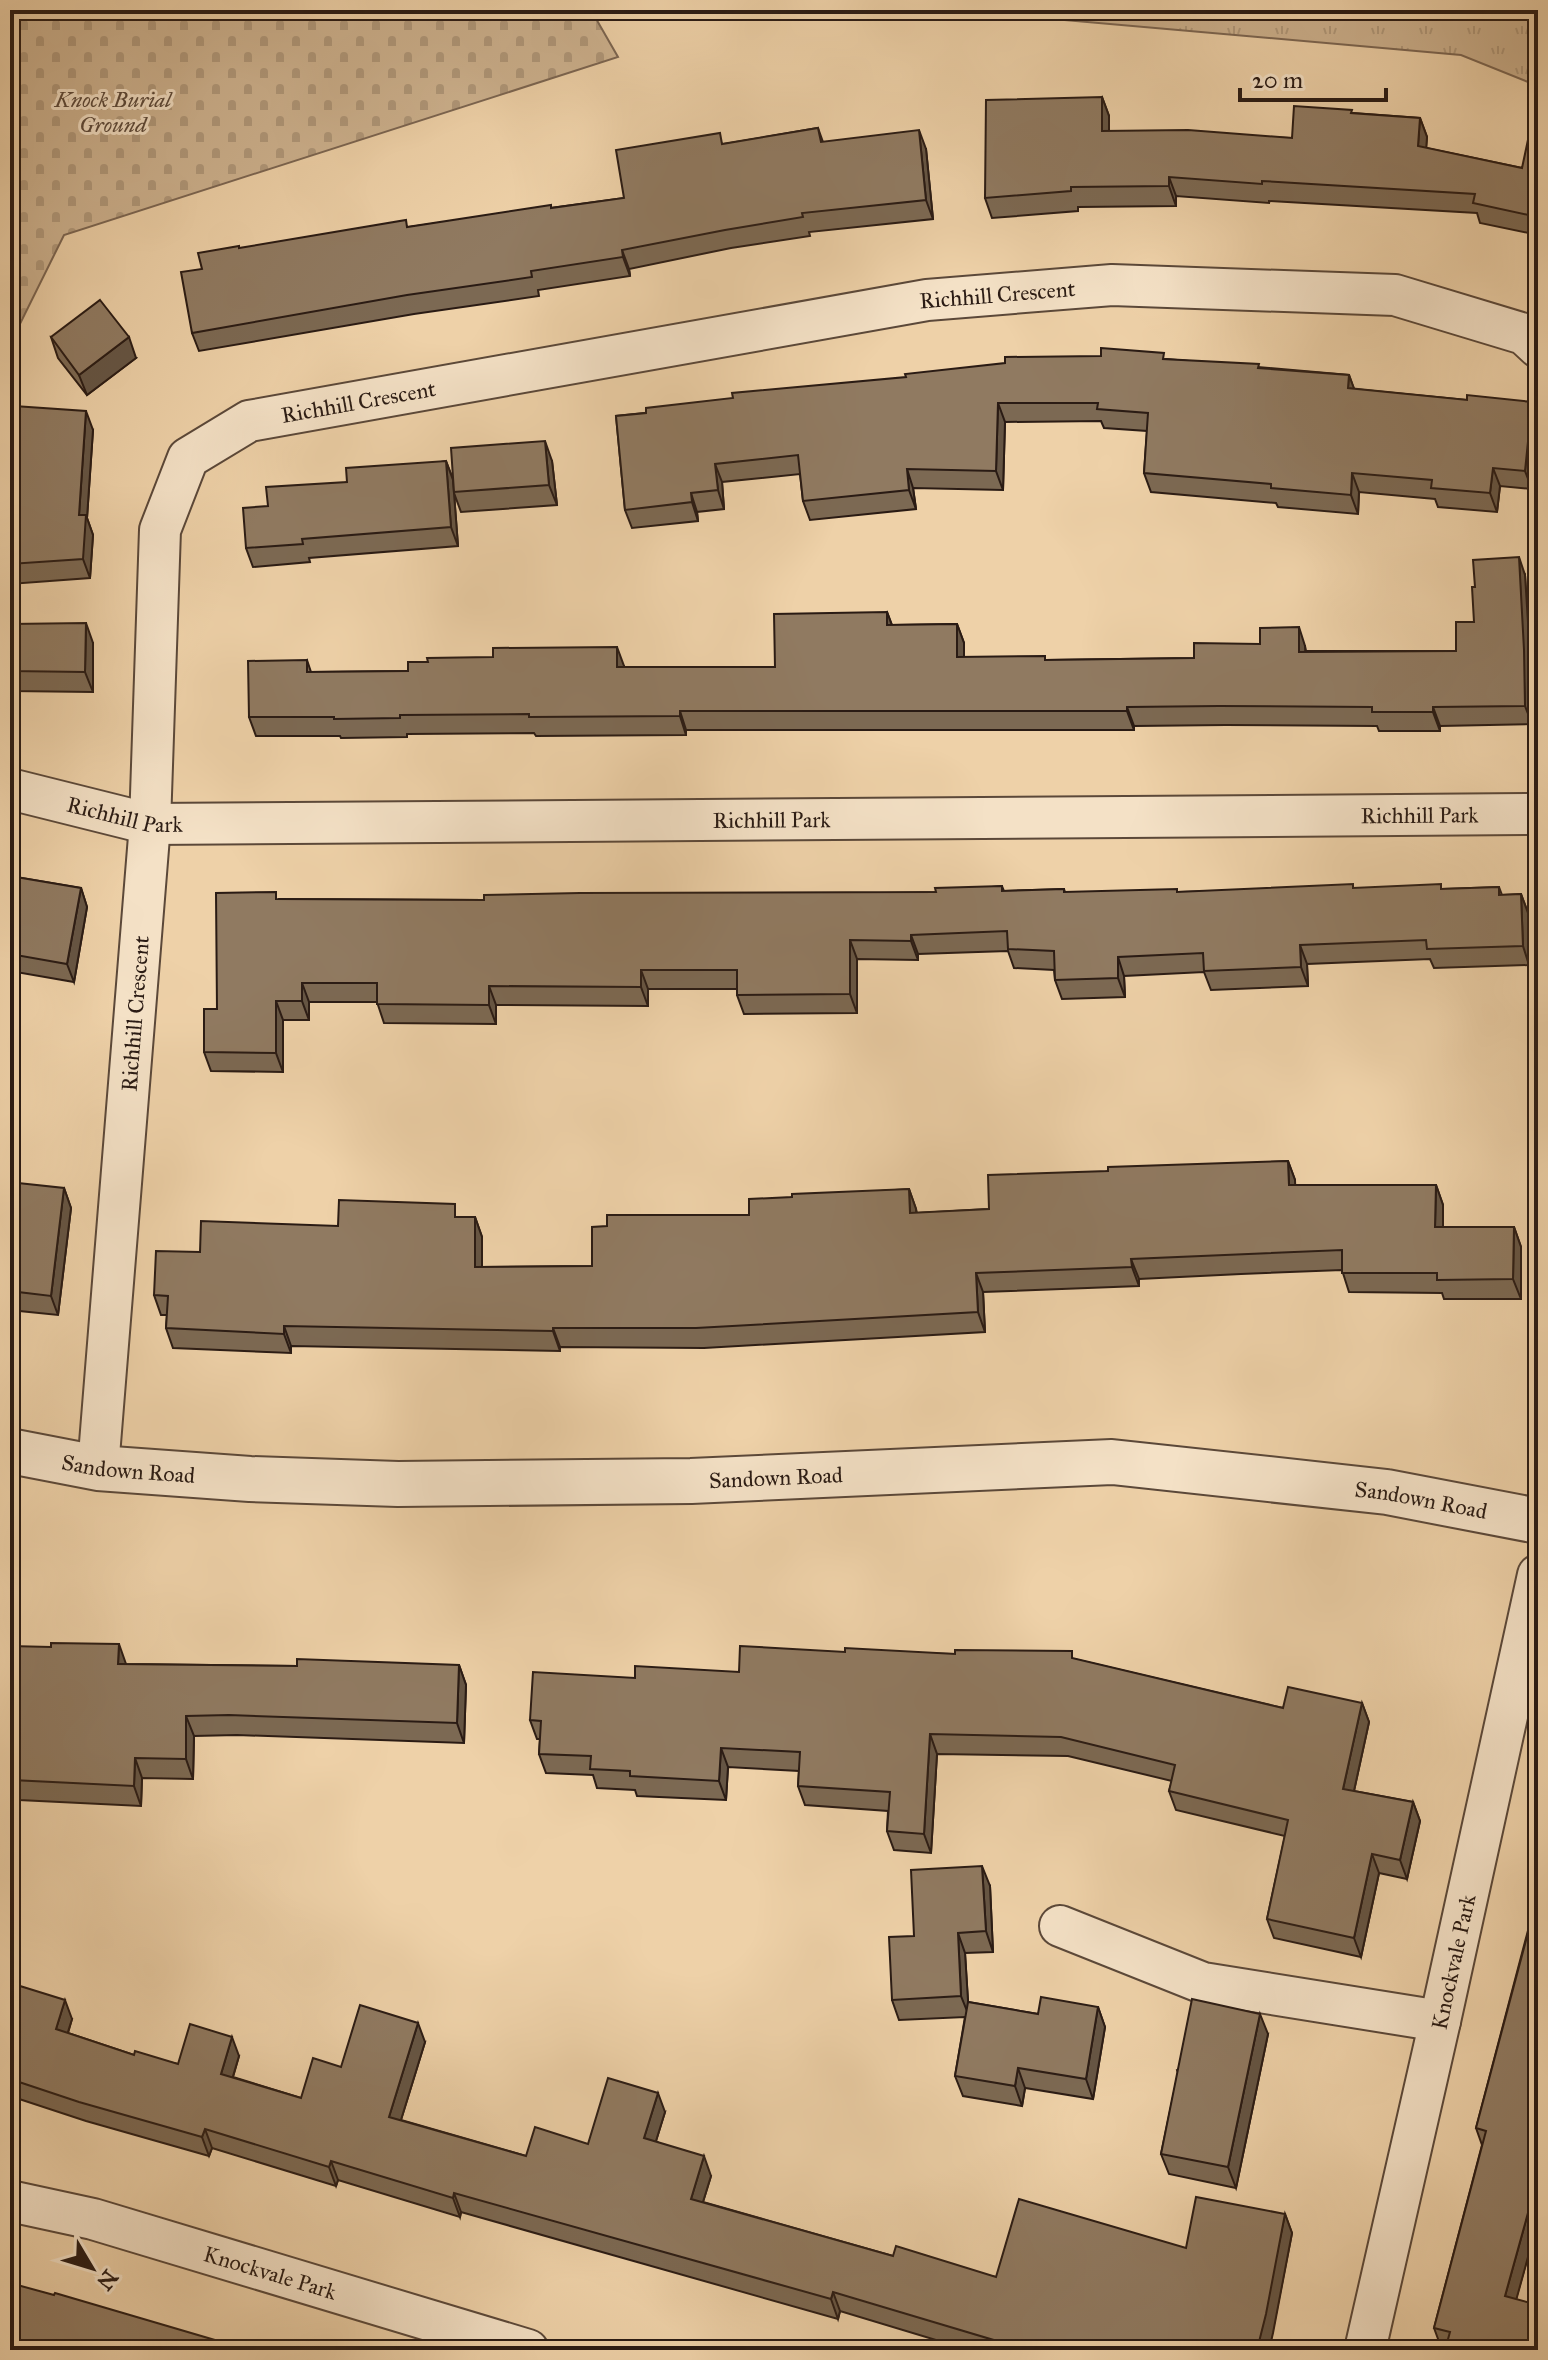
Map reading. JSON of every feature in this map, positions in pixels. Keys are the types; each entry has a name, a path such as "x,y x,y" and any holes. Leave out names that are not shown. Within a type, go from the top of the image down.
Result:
{"street":[{"name":"Richhill Crescent","path":"98,1468 150,824 160,530 188,458 249,421 927,300 1112,285 1395,295 1524,334 1538,347"},
{"name":"Richhill Park","path":"10,789 150,824 1538,814"},
{"name":"Sandown Road","path":"10,1451 98,1468 250,1479 398,1484 691,1481 1112,1462 1387,1492 1538,1521"},
{"name":"Knockvale Park","path":"1365,2350 1538,1575"},
{"path":"1060,1926 1203,1983 1440,2021"},
{"name":"Knockvale Park","path":"10,2201 93,2219 528,2350"}],"green space":[{"name":"Knock Burial Ground","path":"10,10 591,10 618,57 64,235 10,344"},
{"path":"952,10 1538,10 1538,86 1461,55"}],"building":[{"path":"1102,97 1102,131 1188,130 1292,138 1294,106 1352,110 1351,113 1420,118 1418,146 1522,168 1529,135 1538,137 1538,217 1473,203 1475,194 1169,177 1169,186 1071,187 1071,191 985,198 986,100"},
{"path":"818,128 821,142 919,130 926,200 802,213 803,217 622,250 623,257 531,271 532,277 407,295 192,333 181,272 202,269 198,253 406,220 407,227 551,205 551,208 624,198 616,150 720,133 722,144"},
{"path":"100,300 129,337 79,375 51,337"},
{"path":"1101,348 1164,353 1163,359 1259,364 1258,368 1349,375 1348,388 1467,400 1467,395 1532,402 1525,471 1493,468 1490,493 1431,488 1432,480 1352,473 1351,495 1271,488 1271,484 1144,473 1148,413 1097,409 1098,403 998,403 996,471 907,469 909,490 803,501 798,455 715,464 718,490 691,493 692,502 625,510 616,416 646,413 646,408 733,398 732,393 906,377 905,374 1005,363 1005,357 1101,356"},
{"path":"14,406 86,411 79,515 86,515 83,559 10,564 10,462"},
{"path":"545,441 549,485 454,492 451,448"},
{"path":"446,461 451,527 302,539 303,544 246,548 243,508 268,506 266,487 347,482 346,468"},
{"path":"1519,557 1525,706 1433,707 1433,712 1372,712 1372,707 1219,706 1127,707 1127,711 680,711 680,716 249,717 248,661 307,660 307,672 408,671 408,662 428,662 427,658 493,657 493,648 617,647 617,667 775,667 774,614 887,612 887,625 957,624 957,657 1045,656 1045,660 1194,658 1194,643 1260,644 1260,628 1299,627 1299,652 1456,651 1456,622 1474,622 1473,560"},
{"path":"86,623 85,672 10,671 10,624"},
{"path":"10,876 81,888 67,964 10,954"},
{"path":"1353,884 1353,888 1441,884 1441,889 1499,887 1499,895 1521,894 1523,946 1427,949 1426,940 1300,945 1301,967 1204,971 1203,953 1118,957 1118,978 1055,980 1054,951 1008,949 1007,931 911,935 911,941 850,940 850,994 737,995 737,970 641,970 641,987 489,986 489,1005 377,1004 377,983 302,983 302,1001 276,1001 276,1053 204,1052 204,1009 217,1009 216,893 276,892 276,899 484,900 484,895 580,893 936,892 935,888 1002,886 1002,891 1177,889 1177,892"},
{"path":"1288,1161 1289,1185 1436,1185 1435,1227 1514,1227 1513,1279 1437,1280 1437,1273 1342,1273 1342,1250 1131,1259 1132,1267 976,1273 978,1312 696,1328 553,1328 553,1331 284,1326 284,1334 166,1328 168,1296 154,1295 156,1251 200,1252 201,1221 338,1226 339,1200 455,1204 455,1217 475,1217 475,1267 592,1266 592,1227 607,1226 607,1215 749,1215 749,1199 909,1189 910,1213 989,1209 988,1175"},
{"path":"18,1183 64,1188 51,1296 10,1291 10,1225 13,1225"},
{"path":"51,1643 119,1644 118,1664 297,1666 297,1659 459,1665 457,1723 186,1716 186,1759 135,1758 134,1786 12,1780 14,1715 10,1715 10,1646 51,1647"},
{"path":"740,1646 955,1654 955,1650 1072,1651 1072,1658 1283,1708 1288,1687 1362,1703 1343,1789 1413,1802 1400,1860 1372,1854 1354,1938 1267,1919 1288,1820 1169,1791 1175,1765 1061,1737 930,1734 924,1834 887,1831 890,1792 798,1786 800,1752 721,1748 719,1781 630,1776 630,1771 590,1769 591,1756 539,1754 541,1721 530,1720 533,1672 635,1678 635,1666 739,1672"},
{"path":"982,1866 986,1931 958,1933 961,1996 892,2000 889,1937 914,1936 911,1870"},
{"path":"1538,1877 1538,2185 1505,2296 1538,2305 1538,2341 1536,2350 1445,2350 1450,2332 1434,2328 1486,2131 1476,2128 1533,1914 1529,1913"},
{"path":"20,1986 65,2000 56,2029 134,2055 135,2051 178,2064 190,2024 232,2037 221,2074 301,2098 313,2058 341,2067 360,2005 418,2023 389,2117 526,2156 535,2127 588,2144 608,2078 658,2093 644,2138 704,2156 691,2199 893,2256 896,2246 996,2277 1019,2199 1186,2248 1196,2197 1285,2214 1257,2350 997,2350 994,2349 997,2341 833,2292 831,2299 454,2193 453,2198 331,2161 329,2167 205,2129 202,2137 79,2102 10,2079 10,2013"},
{"path":"1041,1997 1098,2007 1086,2079 1018,2068 1015,2086 955,2076 968,2002 1038,2014"},
{"path":"1192,1999 1260,2014 1228,2167 1161,2154"},
{"path":"10,2283 55,2293 249,2350 10,2350"}]}
